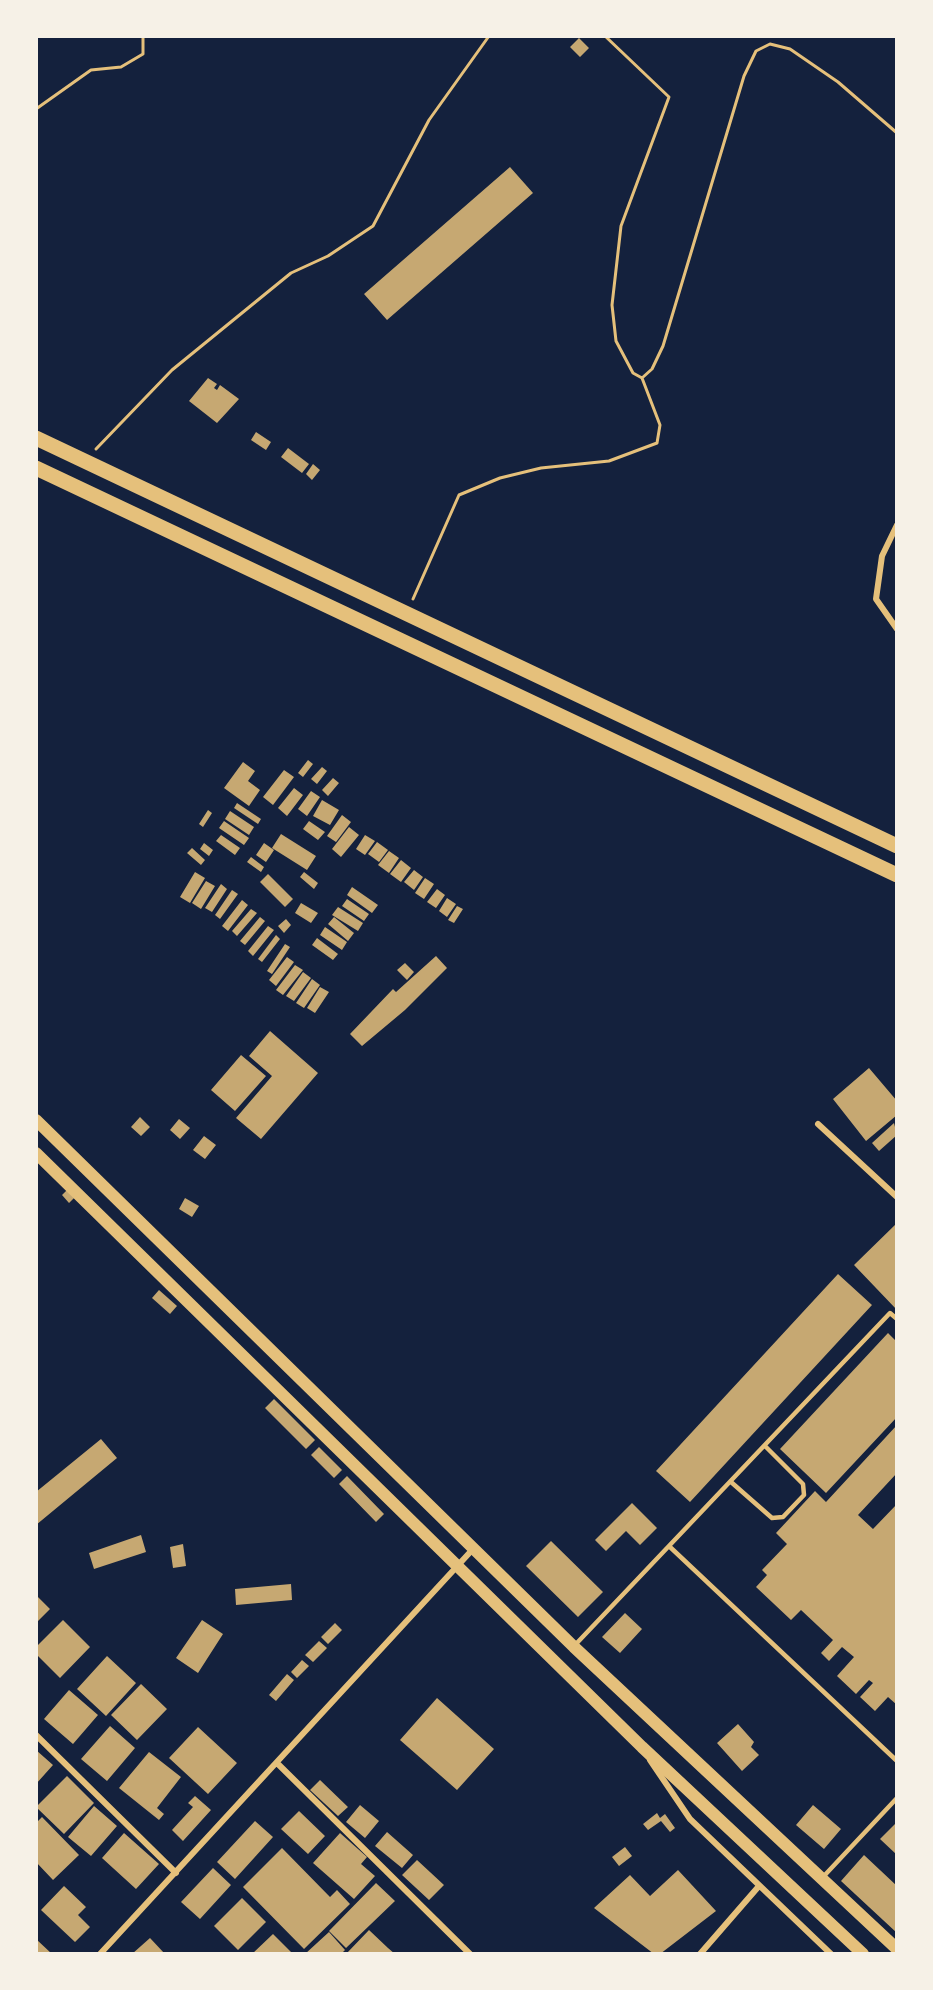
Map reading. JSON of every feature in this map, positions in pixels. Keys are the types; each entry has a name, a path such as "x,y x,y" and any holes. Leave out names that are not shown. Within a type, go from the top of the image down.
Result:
{"highway":[{"path":"36,438 897,846"},
{"path":"36,468 897,875"}],"main road":[{"path":"36,1120 573,1647 820,1880 897,1949"},
{"path":"36,1154 642,1747 863,1954"}],"street":[{"path":"897,525 882,556 876,599 897,629"},
{"path":"818,1124 897,1197"},
{"path":"100,1954 278,1764 473,1549"},
{"path":"36,1735 176,1873"},
{"path":"642,1747 680,1807 831,1954"},
{"path":"278,1764 470,1954"},
{"path":"700,1954 759,1886"}],"lane":[{"path":"573,1647 890,1313 897,1319"},
{"path":"731,1482 772,1518 783,1517 804,1495 803,1484 765,1446"},
{"path":"670,1547 897,1761"},
{"path":"820,1880 897,1798"}],"path":[{"path":"36,109 91,70 122,67 143,54 143,36"},
{"path":"84,461 172,370 291,273 328,256 373,226 429,120 489,36"},
{"path":"408,614 435,544 459,495 500,478 540,468 609,461 657,443 660,425 642,378 633,373 616,340 612,305 621,226 669,97 605,36"},
{"path":"642,378 652,369 663,346 744,76 756,51 770,44 790,49 838,82 897,133"}],"building":[{"path":"579,38 589,48 580,57 570,47"},
{"path":"510,167 533,193 387,320 364,294"},
{"path":"208,378 217,384 214,388 217,390 220,385 239,399 217,423 189,401"},
{"path":"256,432 271,442 266,450 251,440"},
{"path":"288,448 309,464 302,473 281,457"},
{"path":"313,464 320,470 312,480 306,474"},
{"path":"308,760 313,764 303,777 298,773"},
{"path":"243,762 255,771 248,781 260,790 249,806 224,788"},
{"path":"322,767 327,771 317,784 311,779"},
{"path":"284,770 294,777 273,805 263,797"},
{"path":"333,778 339,783 328,796 322,790"},
{"path":"294,788 303,795 287,816 278,808"},
{"path":"311,791 320,797 307,816 298,809"},
{"path":"322,800 339,810 330,825 313,816"},
{"path":"237,803 261,819 258,824 234,808"},
{"path":"208,810 212,813 203,827 199,824"},
{"path":"230,811 254,827 249,835 225,819"},
{"path":"342,815 351,822 336,842 327,836"},
{"path":"224,821 249,838 244,845 219,828"},
{"path":"309,821 325,832 318,840 303,829"},
{"path":"349,827 359,835 341,857 332,849"},
{"path":"281,834 316,856 307,870 272,848"},
{"path":"221,835 240,848 235,855 216,841"},
{"path":"365,835 375,841 365,855 356,849"},
{"path":"377,842 388,850 379,862 368,854"},
{"path":"204,843 213,850 209,856 200,849"},
{"path":"264,843 274,850 266,862 256,855"},
{"path":"192,848 205,860 201,865 187,853"},
{"path":"389,851 399,858 389,873 378,865"},
{"path":"251,857 264,867 261,872 247,862"},
{"path":"401,860 411,868 401,882 390,874"},
{"path":"414,870 423,877 414,890 404,882"},
{"path":"195,872 205,878 190,903 180,897"},
{"path":"304,872 318,883 314,889 300,877"},
{"path":"268,874 293,899 285,907 260,882"},
{"path":"425,878 434,884 424,899 415,893"},
{"path":"206,881 215,886 201,909 192,903"},
{"path":"221,884 227,889 212,912 205,908"},
{"path":"352,887 378,905 372,913 347,895"},
{"path":"437,889 445,895 436,908 427,902"},
{"path":"232,890 238,894 220,919 215,915"},
{"path":"447,898 456,904 447,917 439,911"},
{"path":"347,899 369,914 364,921 342,906"},
{"path":"242,900 248,905 228,931 222,926"},
{"path":"301,903 318,913 311,923 295,913"},
{"path":"457,906 463,909 454,923 448,920"},
{"path":"338,907 363,923 358,931 332,915"},
{"path":"251,909 257,913 237,936 232,931"},
{"path":"260,917 265,921 245,945 240,941"},
{"path":"334,917 354,933 348,941 328,924"},
{"path":"286,919 291,925 284,933 278,926"},
{"path":"268,926 274,930 253,956 248,951"},
{"path":"325,927 347,942 342,950 320,935"},
{"path":"276,935 280,939 262,962 258,959"},
{"path":"317,938 338,954 333,960 312,945"},
{"path":"285,944 290,947 272,974 267,971"},
{"path":"436,956 447,968 405,1010 362,1046 350,1034 393,989 396,992"},
{"path":"287,957 294,962 276,986 269,980"},
{"path":"405,963 414,972 407,980 397,970"},
{"path":"295,965 303,970 283,995 276,990"},
{"path":"303,972 311,978 294,1001 286,996"},
{"path":"312,979 320,985 304,1008 296,1003"},
{"path":"320,987 329,992 315,1013 307,1008"},
{"path":"270,1031 318,1073 261,1139 236,1118 272,1076 249,1056"},
{"path":"241,1055 266,1076 235,1111 211,1090"},
{"path":"869,1068 897,1101 897,1115 866,1141 833,1099"},
{"path":"140,1117 150,1127 141,1136 131,1127"},
{"path":"179,1119 190,1128 180,1139 170,1130"},
{"path":"894,1123 897,1135 879,1151 872,1143"},
{"path":"204,1136 216,1145 205,1159 193,1150"},
{"path":"68,1189 75,1197 69,1203 62,1195"},
{"path":"185,1198 199,1206 192,1217 179,1209"},
{"path":"897,1223 897,1310 854,1265"},
{"path":"838,1274 872,1305 690,1502 656,1471"},
{"path":"159,1290 177,1306 170,1314 152,1298"},
{"path":"888,1333 897,1342 897,1417 826,1493 780,1449"},
{"path":"274,1399 315,1440 306,1449 265,1408"},
{"path":"897,1425 897,1473 858,1515 873,1529 897,1504 897,1705 888,1697 875,1711 860,1697 873,1683 869,1680 856,1694 837,1676 854,1657 842,1647 829,1661 821,1653 833,1640 801,1610 791,1620 756,1587 767,1575 762,1570 787,1544 776,1533 815,1491 826,1502"},
{"path":"101,1439 117,1458 36,1525 36,1492"},
{"path":"319,1447 342,1470 334,1478 311,1455"},
{"path":"347,1476 384,1514 376,1522 339,1484"},
{"path":"632,1503 657,1528 640,1545 626,1531 606,1551 595,1540"},
{"path":"141,1535 146,1552 94,1569 89,1553"},
{"path":"551,1541 603,1592 578,1617 526,1566"},
{"path":"183,1544 186,1566 173,1568 170,1547"},
{"path":"291,1584 292,1600 236,1605 235,1589"},
{"path":"36,1595 50,1609 36,1623"},
{"path":"625,1613 642,1629 620,1653 602,1637"},
{"path":"63,1620 90,1647 60,1678 36,1654 36,1647"},
{"path":"202,1620 223,1634 198,1673 176,1658"},
{"path":"335,1623 342,1630 328,1644 321,1637"},
{"path":"319,1641 327,1648 313,1662 305,1655"},
{"path":"107,1656 136,1683 106,1716 77,1689"},
{"path":"302,1660 309,1666 297,1678 291,1672"},
{"path":"287,1674 294,1680 276,1701 269,1695"},
{"path":"141,1684 167,1709 137,1740 111,1715"},
{"path":"69,1690 98,1715 73,1744 44,1719"},
{"path":"437,1698 494,1749 457,1790 400,1740"},
{"path":"738,1724 754,1742 751,1747 759,1755 742,1771 717,1743"},
{"path":"110,1726 135,1748 107,1781 81,1759"},
{"path":"198,1727 237,1763 208,1794 169,1758"},
{"path":"36,1750 53,1765 36,1784"},
{"path":"149,1752 181,1777 157,1808 164,1814 159,1820 119,1788"},
{"path":"67,1776 94,1803 64,1834 36,1807"},
{"path":"320,1780 348,1807 338,1816 310,1790"},
{"path":"195,1796 211,1810 183,1841 172,1830 193,1807 188,1803"},
{"path":"360,1805 379,1821 365,1838 346,1822"},
{"path":"813,1805 841,1829 824,1849 796,1825"},
{"path":"94,1806 117,1826 91,1856 68,1837"},
{"path":"299,1811 325,1836 308,1854 281,1829"},
{"path":"657,1813 660,1818 665,1814 675,1828 670,1832 661,1821 648,1830 643,1824"},
{"path":"42,1817 79,1855 53,1880 36,1862 36,1823"},
{"path":"255,1821 273,1837 235,1879 217,1862"},
{"path":"897,1822 897,1855 880,1839"},
{"path":"387,1832 413,1855 402,1868 375,1846"},
{"path":"124,1833 159,1864 136,1889 102,1858"},
{"path":"340,1833 367,1857 361,1864 375,1876 354,1899 313,1863"},
{"path":"625,1847 632,1856 619,1866 612,1857"},
{"path":"282,1848 330,1897 337,1890 350,1904 304,1949 243,1887"},
{"path":"864,1855 897,1886 897,1933 841,1881"},
{"path":"417,1860 444,1885 429,1900 402,1875"},
{"path":"213,1868 231,1885 200,1919 181,1902"},
{"path":"678,1870 716,1911 660,1954 654,1954 594,1908 630,1875 650,1896"},
{"path":"376,1883 395,1901 346,1948 329,1931"},
{"path":"64,1886 86,1907 78,1915 90,1927 75,1942 41,1910"},
{"path":"242,1898 266,1922 238,1950 214,1926"},
{"path":"369,1930 388,1948 395,1954 346,1954"},
{"path":"329,1932 345,1950 341,1954 305,1954"},
{"path":"273,1934 293,1954 252,1954"},
{"path":"150,1938 165,1954 132,1954"},
{"path":"36,1939 52,1954 36,1954"}]}
